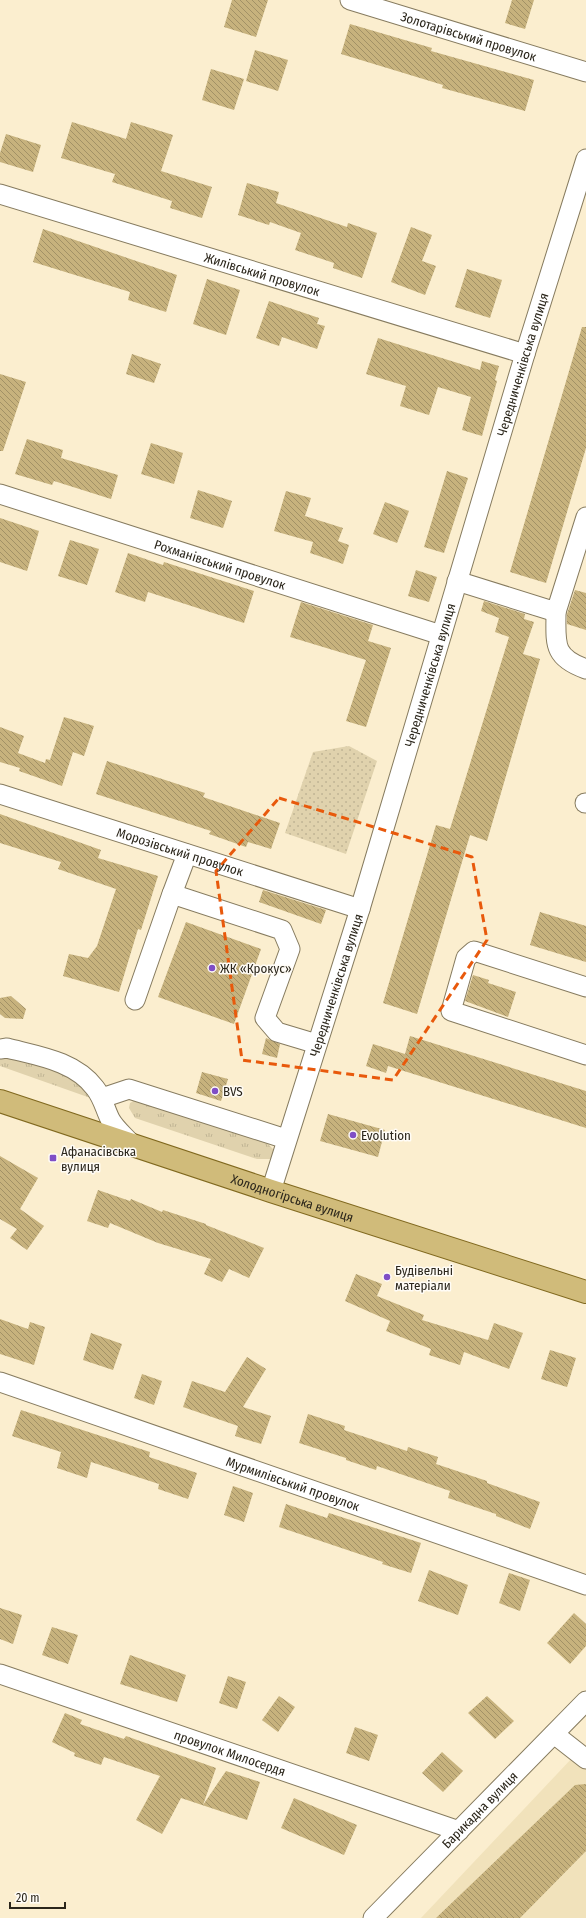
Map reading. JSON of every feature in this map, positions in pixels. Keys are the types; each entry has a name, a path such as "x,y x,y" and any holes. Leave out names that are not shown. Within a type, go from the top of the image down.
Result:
{"main road":[{"name":"Холодногірська вулиця","path":"0,1101 134,1147 586,1292"}],"street":[{"name":"Золотарівський провулок","path":"350,0 586,72"},
{"name":"Чередниченківська вулиця","path":"271,1191 286,1139 360,909 525,354 586,159"},
{"name":"Жилівський провулок","path":"0,194 525,354"},
{"name":"Рохманівський провулок","path":"0,494 441,635"},
{"path":"586,518 556,612 556,642 561,655 576,665 586,669"},
{"path":"457,581 556,612"},
{"name":"Морозівський провулок","path":"0,794 360,909"},
{"path":"135,1000 187,854"},
{"path":"172,894 282,930 290,949 265,1018 277,1032 317,1044"},
{"path":"586,987 474,951 466,958 451,1011 586,1055"},
{"path":"0,1049 7,1048 53,1060 78,1072 95,1087 102,1098 110,1120 134,1147"},
{"path":"102,1098 129,1089 286,1139"},
{"name":"Мурмилівський провулок","path":"0,1382 586,1585"},
{"name":"провулок Милосердя","path":"0,1674 459,1831"},
{"name":"Барикадна вулиця","path":"373,1918 586,1701"},
{"path":"554,1734 586,1759"}],"highlighted area":[{"path":"279,798 472,857 487,940 393,1080 242,1060 216,871"}],"shaded area":[{"path":"574,1756 586,1765 586,1918 421,1918"}],"green space":[{"path":"349,746 377,761 346,854 285,833 313,752"},
{"path":"0,1052 75,1071 99,1101 0,1066"},
{"path":"137,1099 265,1141 273,1149 274,1159 257,1159 135,1118 129,1108 130,1103"}],"building":[{"path":"232,0 268,0 256,37 224,27"},
{"path":"512,0 534,0 525,29 505,23"},
{"path":"350,24 432,48 431,51 534,80 525,111 442,88 443,85 341,54"},
{"path":"255,50 288,60 278,91 246,81"},
{"path":"211,69 244,79 234,110 202,100"},
{"path":"72,122 126,139 131,122 173,135 161,171 212,187 202,218 170,208 172,201 112,182 115,174 61,158"},
{"path":"6,134 41,145 33,172 0,162 0,153"},
{"path":"247,183 279,192 276,203 347,227 348,223 377,233 362,278 333,268 334,263 295,250 301,233 270,222 269,225 238,215"},
{"path":"411,227 432,235 422,261 436,266 425,295 391,282"},
{"path":"43,229 177,275 166,312 128,300 130,292 33,262"},
{"path":"467,269 502,280 490,318 455,307"},
{"path":"207,279 240,290 226,335 193,324"},
{"path":"269,301 319,318 317,324 325,326 317,349 282,337 279,346 256,338"},
{"path":"582,327 586,327 586,448 546,583 510,572"},
{"path":"378,338 480,370 482,361 499,366 495,380 497,381 482,436 462,430 471,397 438,387 429,415 400,406 406,386 366,374"},
{"path":"132,354 161,364 154,383 126,374"},
{"path":"0,374 26,382 3,451 0,451"},
{"path":"27,439 63,450 61,458 118,475 111,499 54,481 52,485 15,474"},
{"path":"151,443 183,453 174,484 141,474"},
{"path":"447,471 468,478 444,553 424,547"},
{"path":"198,490 232,501 223,528 190,518"},
{"path":"286,491 311,498 305,516 343,528 338,541 349,545 343,564 310,553 313,542 274,531"},
{"path":"385,502 409,511 397,543 373,534"},
{"path":"0,518 39,531 27,571 0,562"},
{"path":"70,540 99,549 87,585 58,576"},
{"path":"128,553 163,565 164,562 254,591 244,623 148,592 145,602 115,592"},
{"path":"416,570 437,577 429,602 408,596"},
{"path":"575,590 586,593 586,630 567,624 567,614"},
{"path":"484,601 525,614 524,619 534,622 523,654 540,659 487,841 470,835 417,1014 383,1003 436,825 450,829 509,637 495,632 499,618 481,611"},
{"path":"301,602 373,625 368,641 391,648 366,727 346,721 366,660 290,637"},
{"path":"64,717 94,726 84,756 73,752 62,786 19,771 20,768 0,762 0,727 24,736 18,753 45,763 46,759 50,760"},
{"path":"107,761 205,793 203,797 280,823 271,849 248,842 246,847 209,834 211,831 96,794"},
{"path":"0,814 101,850 98,858 158,876 141,930 138,929 119,992 63,976 69,954 88,958 97,946 116,889 58,869 61,862 0,843"},
{"path":"263,890 326,910 321,924 259,902"},
{"path":"540,912 586,926 586,962 530,945"},
{"name":"ЖК «Крокус»","path":"186,922 261,949 234,1024 158,997"},
{"path":"473,975 489,980 488,983 516,992 508,1017 465,1001"},
{"path":"11,996 26,1009 23,1019 5,1018 0,1014 0,998"},
{"path":"410,1036 586,1091 586,1128 388,1066 386,1073 366,1066 373,1044 405,1054"},
{"path":"266,1038 280,1044 277,1058 262,1054"},
{"path":"202,1072 228,1079 221,1101 196,1093"},
{"name":"Evolution","path":"328,1114 385,1130 378,1157 320,1141"},
{"path":"0,1156 38,1178 20,1209 44,1226 27,1250 10,1238 17,1229 0,1219"},
{"path":"98,1190 130,1201 131,1199 162,1212 163,1210 206,1224 264,1248 249,1278 229,1269 222,1282 204,1274 211,1259 158,1243 110,1223 108,1228 87,1221"},
{"path":"356,1274 382,1284 377,1296 424,1315 422,1320 488,1340 494,1323 523,1333 509,1369 464,1352 460,1365 429,1355 431,1349 386,1331 390,1321 345,1301"},
{"path":"0,1319 28,1329 30,1322 45,1327 34,1365 0,1354"},
{"path":"91,1333 122,1344 113,1370 83,1360"},
{"path":"550,1350 576,1358 567,1387 541,1379"},
{"path":"247,1357 266,1369 243,1407 271,1416 261,1444 235,1436 238,1426 183,1407 192,1381 225,1392"},
{"path":"142,1374 162,1381 154,1405 134,1398"},
{"path":"21,1410 150,1452 149,1457 197,1473 188,1499 158,1489 159,1484 91,1462 87,1478 57,1468 61,1452 12,1436"},
{"path":"308,1414 345,1426 344,1430 407,1451 408,1447 438,1457 436,1464 487,1481 487,1483 540,1502 530,1529 496,1516 496,1514 448,1498 450,1491 377,1466 376,1470 346,1460 346,1458 299,1443"},
{"path":"233,1486 253,1493 244,1522 224,1515"},
{"path":"286,1504 327,1518 329,1513 421,1543 411,1573 279,1527"},
{"path":"429,1570 468,1585 458,1615 418,1601"},
{"path":"509,1573 530,1580 520,1611 499,1603"},
{"path":"0,1608 22,1615 13,1644 0,1639"},
{"path":"574,1613 586,1624 586,1646 570,1664 547,1643"},
{"path":"52,1627 78,1635 68,1664 42,1655"},
{"path":"130,1655 186,1675 177,1702 120,1684"},
{"path":"228,1676 246,1682 237,1709 219,1703"},
{"path":"279,1696 295,1707 278,1732 262,1720"},
{"path":"487,1696 514,1721 495,1739 468,1713"},
{"path":"65,1713 82,1720 80,1724 124,1739 126,1736 216,1768 203,1805 226,1771 260,1782 247,1820 181,1798 162,1834 136,1820 160,1776 104,1757 101,1765 74,1756 75,1753 52,1742"},
{"path":"355,1727 378,1735 369,1761 346,1753"},
{"path":"442,1752 463,1771 443,1792 422,1773"},
{"path":"586,1784 586,1851 520,1918 436,1918 575,1785"},
{"path":"294,1798 357,1825 344,1855 281,1828"}],"place":[{"name":"ЖК «Крокус»","path":"212,968"},
{"name":"BVS","path":"215,1091"},
{"name":"Evolution","path":"353,1135"},
{"name":"Афанасівська вулиця","path":"53,1158"},
{"name":"Будівельні матеріали","path":"387,1277"}]}
